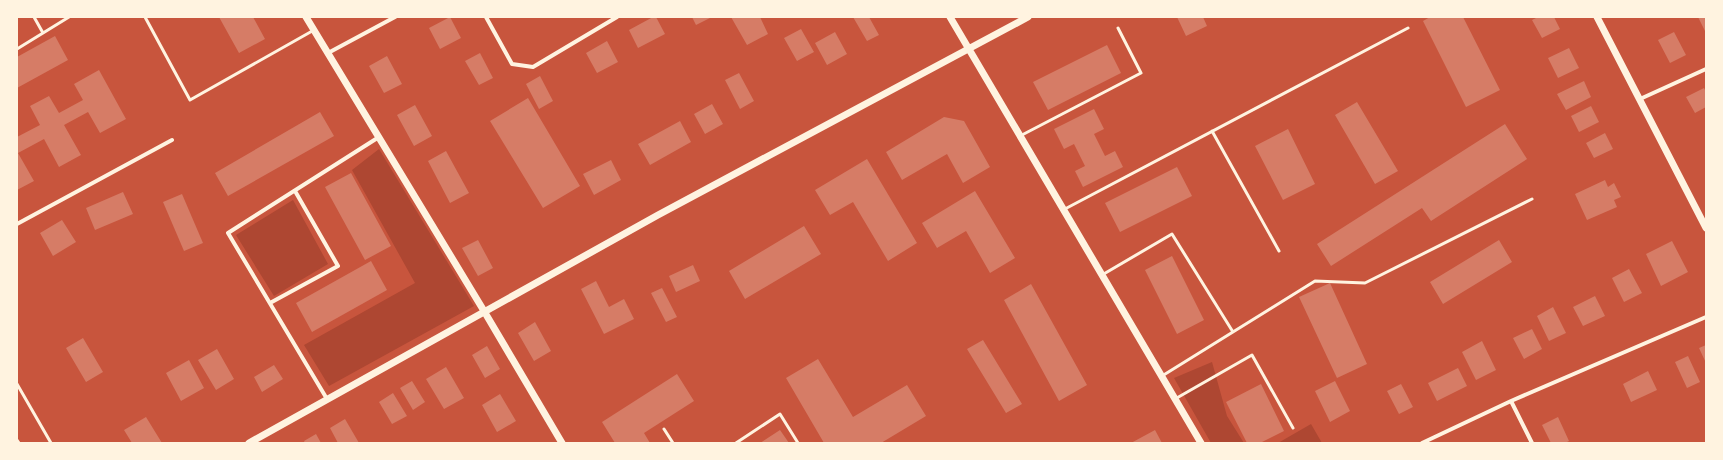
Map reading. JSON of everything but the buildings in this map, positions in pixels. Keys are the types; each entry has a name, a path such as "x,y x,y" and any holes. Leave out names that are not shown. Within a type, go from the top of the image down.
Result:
{"street":[{"path":"306,17 562,443"},
{"path":"328,54 395,17"},
{"path":"486,17 512,64 533,67 617,17"},
{"path":"950,17 1201,443"},
{"path":"248,443 484,311 815,130 1028,17"},
{"path":"1597,17 1706,228"},
{"path":"1640,99 1706,69"},
{"path":"327,399 228,233 379,137"},
{"path":"17,224 172,140"},
{"path":"270,303 338,266 295,191"},
{"path":"1422,443 1511,402 1706,317"},
{"path":"1511,402 1532,443"}],"lane":[{"path":"34,17 43,33"},
{"path":"17,49 70,17"},
{"path":"145,17 190,100 314,30"},
{"path":"1020,136 1141,73 1118,28"},
{"path":"1063,210 1408,28"},
{"path":"1212,131 1279,251"},
{"path":"1162,376 1315,281 1365,283 1532,199"},
{"path":"1102,275 1172,234 1233,332"},
{"path":"1175,399 1252,355 1293,428"},
{"path":"17,384 50,443"},
{"path":"736,443 780,414 798,443"},
{"path":"664,429 673,443"}],"shaded area":[{"path":"379,149 474,306 329,386 304,345 415,283 352,170"},
{"path":"293,200 328,264 274,296 236,235"},
{"path":"1212,362 1227,416 1244,443 1211,443 1174,378"},
{"path":"1311,424 1322,443 1278,443"}]}
